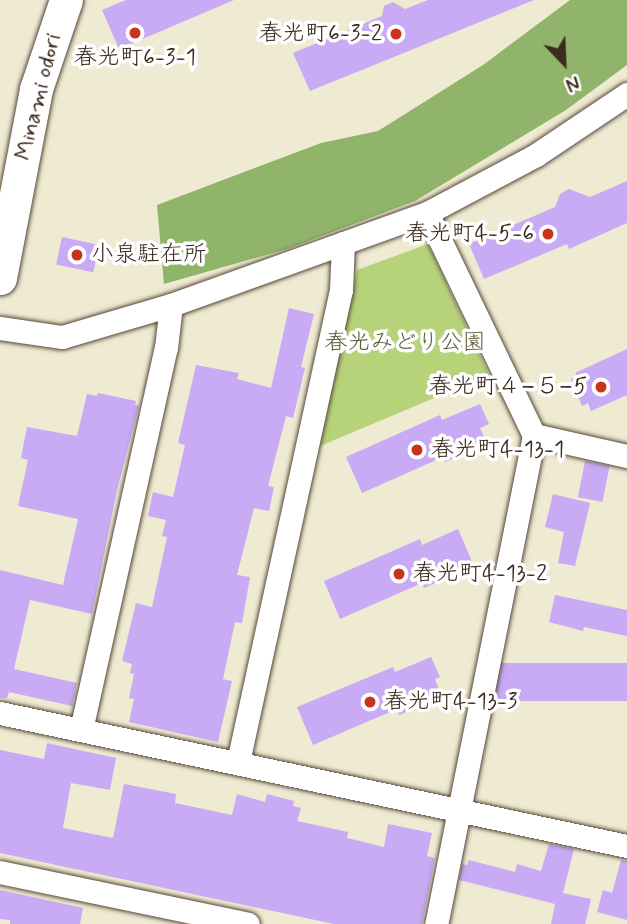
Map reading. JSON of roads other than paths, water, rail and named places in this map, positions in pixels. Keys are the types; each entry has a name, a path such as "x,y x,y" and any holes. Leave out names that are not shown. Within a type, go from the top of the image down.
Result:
{"street":[{"name":"Minami odori","path":"0,278 36,89 66,0"},
{"path":"0,328 62,337 171,305 427,213 536,155 627,94"},
{"path":"427,213 534,435 436,924"},
{"path":"238,762 341,290 343,243"},
{"path":"81,730 166,348 171,305"},
{"path":"534,435 627,456"},
{"path":"0,713 627,846"},
{"path":"0,872 248,924"}],"place":[{"name":"春光町6-3-1","path":"135,33"},
{"name":"春光町6-3-2","path":"396,34"},
{"name":"春光町4-5-6","path":"548,234"},
{"name":"小泉駐在所","path":"77,255"},
{"name":"春光町４−５−5","path":"601,387"},
{"name":"春光町4-13-1","path":"417,450"},
{"name":"春光町4-13-2","path":"399,574"},
{"name":"春光町4-13-3","path":"370,702"}],"park label":[{"name":"春光みどり公園","path":"405,343"}]}
